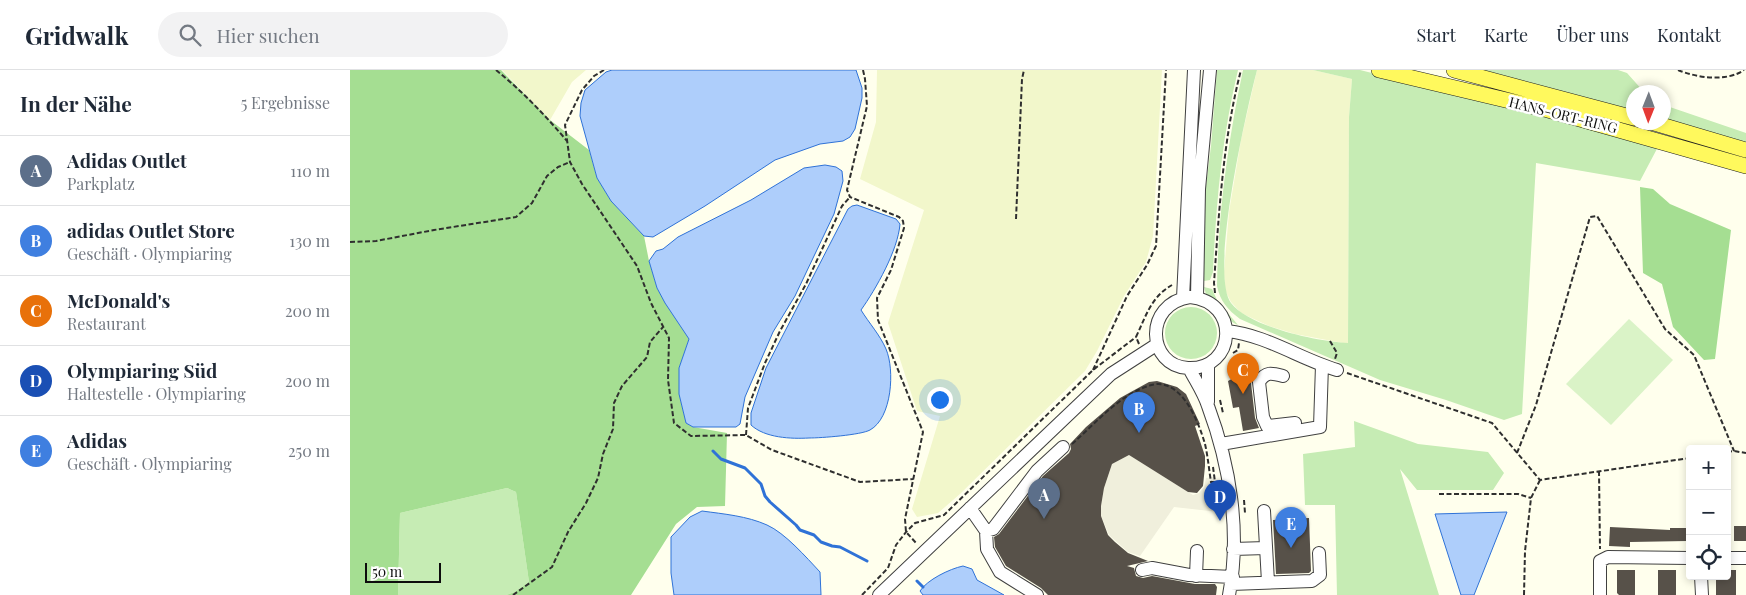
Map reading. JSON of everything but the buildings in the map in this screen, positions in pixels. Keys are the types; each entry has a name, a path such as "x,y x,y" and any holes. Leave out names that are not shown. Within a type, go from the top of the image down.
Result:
{"main road":[{"name":"HANS-ORT-RING","path":"1379,70 1548,110 1746,166"},
{"name":"HANS-ORT-RING","path":"1454,70 1626,116"},
{"path":"1671,128 1746,150"}],"street":[{"path":"1194,70 1187,210 1192,284 1198,298"},
{"path":"1184,298 1192,284 1210,70"},
{"path":"1184,298 1198,298 1217,308 1224,320 1227,331 1223,348 1219,355 1208,364 1189,368 1178,366 1169,360 1156,345 1156,329 1161,315 1168,306 1184,298"},
{"path":"1221,444 1320,427 1330,368 1274,344 1240,332 1227,331"},
{"path":"879,595 924,550 1111,374 1156,345"},
{"path":"1208,364 1208,404"},
{"path":"1189,368 1208,404 1221,444 1233,511 1231,585"},
{"path":"1283,376 1270,373 1263,376 1259,382 1263,417 1267,426 1320,419"},
{"path":"986,531 993,529 1037,471 1066,448"},
{"path":"970,508 986,531 987,550 1000,572 1037,595"},
{"path":"1264,511 1268,582"},
{"path":"1233,549 1266,548"},
{"path":"1192,575 1194,551"},
{"path":"1142,570 1152,568 1192,575 1231,585 1312,581 1320,575 1319,553"},
{"path":"1600,595 1600,561 1608,557 1686,558"},
{"path":"1731,558 1746,558"},
{"path":"1701,580 1702,595"}],"path":[{"path":"496,70 512,83 567,141"},
{"path":"604,70 594,76 582,90 565,125 570,162 582,184 637,266 651,302 669,338 668,380 674,423 691,436 746,435 772,450 860,482 914,479"},
{"path":"863,70 867,106 847,190 850,197 899,217 903,221 904,228 891,270 877,298 878,320 923,432 905,519 906,532 924,550"},
{"path":"1016,219 1022,79 1024,70"},
{"path":"1093,370 1127,296 1147,265 1156,246 1166,70"},
{"path":"1678,70 1716,78 1739,73 1744,70"},
{"path":"350,242 376,241 516,217 532,203 547,176 558,167 570,162"},
{"path":"746,435 748,408 765,363 806,284 842,206 850,197"},
{"path":"1517,453 1536,405 1590,217 1597,216 1665,329 1694,355 1734,452 1746,453"},
{"path":"862,595 888,568 896,545 915,523 944,515 1093,370 1136,337 1152,304 1161,292 1173,285 1214,283"},
{"path":"513,595 552,567 568,532 586,503 598,478 603,454 613,429 614,404 622,386 647,357 650,342 663,327"},
{"path":"1136,337 1143,353"},
{"path":"1330,341 1337,353 1330,368 1492,423 1540,480"},
{"path":"1066,448 1117,404 1138,390 1150,385 1164,384 1176,390 1187,403 1205,443 1211,482 1215,482"},
{"path":"1540,480 1686,459"},
{"path":"1599,471 1600,561"},
{"path":"1524,595 1524,551 1531,498 1540,480"},
{"path":"1439,494 1518,494 1531,498"}],"green space":[{"path":"350,70 501,70 550,120 589,150 597,178 611,201 644,236 657,288 689,339 679,368 679,394 686,423 693,427 727,433 725,506 697,507 676,524 631,595 506,595 515,592 529,582 516,492 507,488 400,513 398,595 350,595"},
{"path":"502,70 586,70 572,82 550,120"},
{"path":"877,70 1162,70 1153,236 1146,262 1124,296 1085,371 960,494 938,513 917,517 912,509 940,416 917,411 888,323 924,210 860,179 876,122"},
{"path":"1217,70 1238,70 1232,95 1221,170 1213,272 1210,280 1204,281 1204,202"},
{"path":"1243,70 1257,70 1232,190 1224,259 1225,286 1231,303 1240,312 1285,332 1320,340 1348,343 1349,117 1352,79 1313,70 1360,70 1659,145 1640,181 1536,163 1522,414 1504,420 1380,380 1240,319 1225,305 1217,286 1219,231 1228,150"},
{"path":"1257,70 1313,70 1352,79 1349,117 1348,344 1295,334 1269,326 1241,313 1231,302 1225,290 1224,272 1229,212 1241,140"},
{"path":"1472,70 1618,70 1627,73 1638,85 1626,85 1626,111"},
{"path":"1671,107 1746,133 1746,145 1671,123"},
{"path":"1640,187 1653,189 1670,204 1731,230 1715,359 1704,360 1673,327 1662,284 1643,273"},
{"path":"1204,287 1212,289 1217,300 1238,325 1227,319 1217,310 1209,299"},
{"path":"1186,307 1196,307 1206,311 1213,318 1217,333 1213,348 1206,355 1196,359 1186,359 1176,355 1169,348 1165,338 1165,328 1169,318 1176,311"},
{"path":"1629,319 1673,360 1611,425 1566,384"},
{"path":"1354,421 1418,444 1488,452 1504,473 1493,490 1417,490 1400,469 1439,595 1337,595 1335,505 1305,505 1303,454 1355,447"},
{"path":"507,488 516,492 529,582 515,592 506,595 398,595 400,513"}],"shaded area":[{"path":"1129,455 1193,495 1199,493 1204,487 1206,478 1214,477 1219,512 1174,507 1140,556 1128,552 1109,535 1101,516 1101,506 1104,488 1112,464"}],"water":[{"path":"612,70 856,70 862,88 862,98 855,129 850,137 843,141 820,144 775,160 705,206 653,237 644,236 611,201 597,178 580,116 585,90 606,72"},
{"path":"825,165 836,167 842,171 843,181 834,214 795,296 773,332 745,397 740,424 736,427 693,427 686,423 679,394 679,368 689,339 657,288 649,261 656,251 663,249 678,237 751,200 804,168"},
{"path":"857,205 896,219 900,224 891,257 861,310 881,339 889,358 890,393 883,415 870,430 850,435 794,438 763,433 751,425 751,413 766,368 848,209"},
{"path":"702,511 752,519 774,529 795,546 820,572 821,595 674,595 671,573 671,537 690,517"},
{"path":"1507,512 1474,595 1461,595 1435,514"},
{"path":"963,566 972,569 977,580 1004,595 923,595 920,591 939,576"}],"waterway":[{"path":"713,451 721,459 745,468 761,484 765,496 770,502 800,530 814,535 821,542 840,547 867,561"},
{"path":"917,581 923,587"}],"place":[{"name":"McDonald's","path":"1243,394"},
{"name":"adidas Outlet Store","path":"1139,433"},
{"name":"Adidas Outlet","path":"1044,519"},
{"name":"Olympiaring Süd","path":"1220,521"},
{"name":"Adidas","path":"1291,548"}]}
